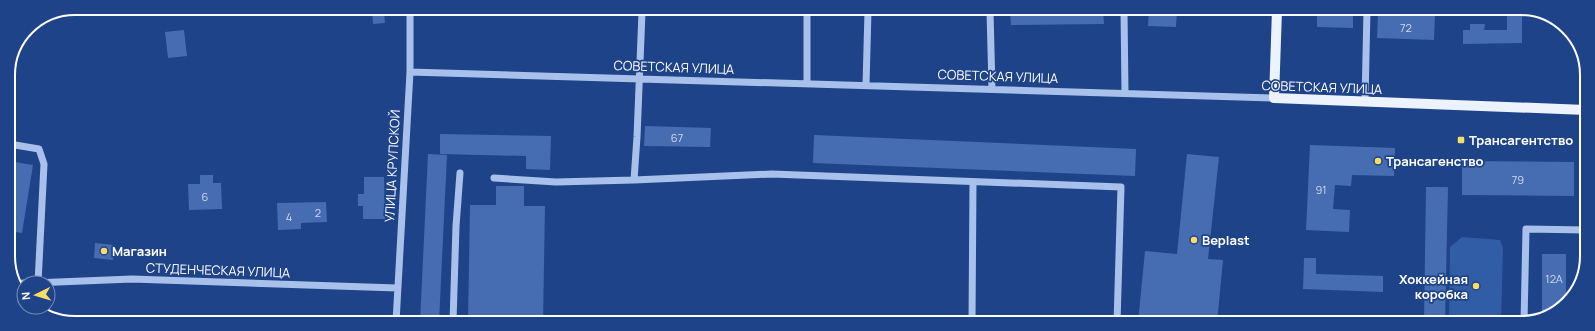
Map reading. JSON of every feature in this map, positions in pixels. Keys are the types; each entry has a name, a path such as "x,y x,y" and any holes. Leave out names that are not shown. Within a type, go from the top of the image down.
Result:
{"main road":[{"path":"1274,98 1277,15"},
{"name":"СОВЕТСКАЯ УЛИЦА","path":"1274,98 1580,110"}],"street":[{"name":"УЛИЦА КРУПСКОЙ","path":"396,316 410,72 410,15"},
{"path":"634,180 642,15"},
{"path":"806,15 807,83"},
{"path":"866,85 868,15"},
{"path":"990,15 992,89"},
{"path":"1124,15 1125,93"},
{"path":"1365,101 1368,15"},
{"name":"СОВЕТСКАЯ УЛИЦА","path":"410,72 1274,98"},
{"path":"15,145 40,149 44,164 38,275"},
{"path":"453,316 456,226 460,173"},
{"path":"494,178 556,182 772,174 1120,187 1117,316"},
{"path":"972,316 973,182"},
{"path":"1524,315 1526,229 1580,230"},
{"name":"СТУДЕНЧЕСКАЯ УЛИЦА","path":"56,282 132,280 397,288"}],"shaded area":[{"name":"Хоккейная коробка","path":"1462,237 1500,240 1503,248 1501,316 1449,316 1450,247"}],"building":[{"path":"372,15 384,15 385,23 373,24"},
{"path":"1010,15 1103,15 1104,24 1011,25"},
{"path":"1149,15 1177,15 1176,27 1148,26"},
{"path":"1317,15 1353,15 1353,28 1317,27"},
{"path":"1378,15 1435,15 1434,40 1377,38"},
{"path":"1507,15 1522,15 1522,43 1463,44 1463,30 1470,30 1470,24 1485,24 1484,30 1507,30"},
{"path":"184,30 187,56 168,58 165,32"},
{"path":"645,126 711,128 710,147 644,146"},
{"path":"440,134 551,136 550,170 526,169 526,156 440,154"},
{"path":"814,135 1136,149 1135,176 813,163"},
{"path":"1310,145 1395,148 1394,176 1352,175 1351,186 1335,185 1333,209 1350,210 1349,232 1306,230"},
{"path":"428,154 447,155 439,316 420,316"},
{"name":"Beplast","path":"1187,154 1219,157 1208,259 1223,260 1218,316 1139,316 1145,251 1177,254"},
{"path":"1462,161 1574,162 1574,196 1462,195"},
{"path":"15,162 33,165 22,233 15,232"},
{"path":"200,175 213,175 213,183 221,183 222,209 189,210 188,184 200,184"},
{"path":"364,177 384,177 385,219 363,219 363,206 358,206 358,194 364,194"},
{"path":"496,186 524,186 524,206 545,206 543,316 468,316 470,205 496,205"},
{"path":"1426,187 1448,187 1445,316 1424,316"},
{"path":"326,202 327,222 301,223 301,229 278,230 277,203"},
{"name":"Магазин","path":"95,243 114,245 113,260 94,258"},
{"path":"1542,254 1566,254 1566,294 1556,304 1542,312"},
{"path":"1304,258 1316,258 1316,274 1383,276 1383,292 1303,289"}],"place":[{"name":"Трансагентство","path":"1461,140"},
{"name":"Трансагенство","path":"1378,161"},
{"name":"Beplast","path":"1194,240"},
{"name":"Магазин","path":"104,251"},
{"name":"Хоккейная коробка","path":"1476,286"}]}
